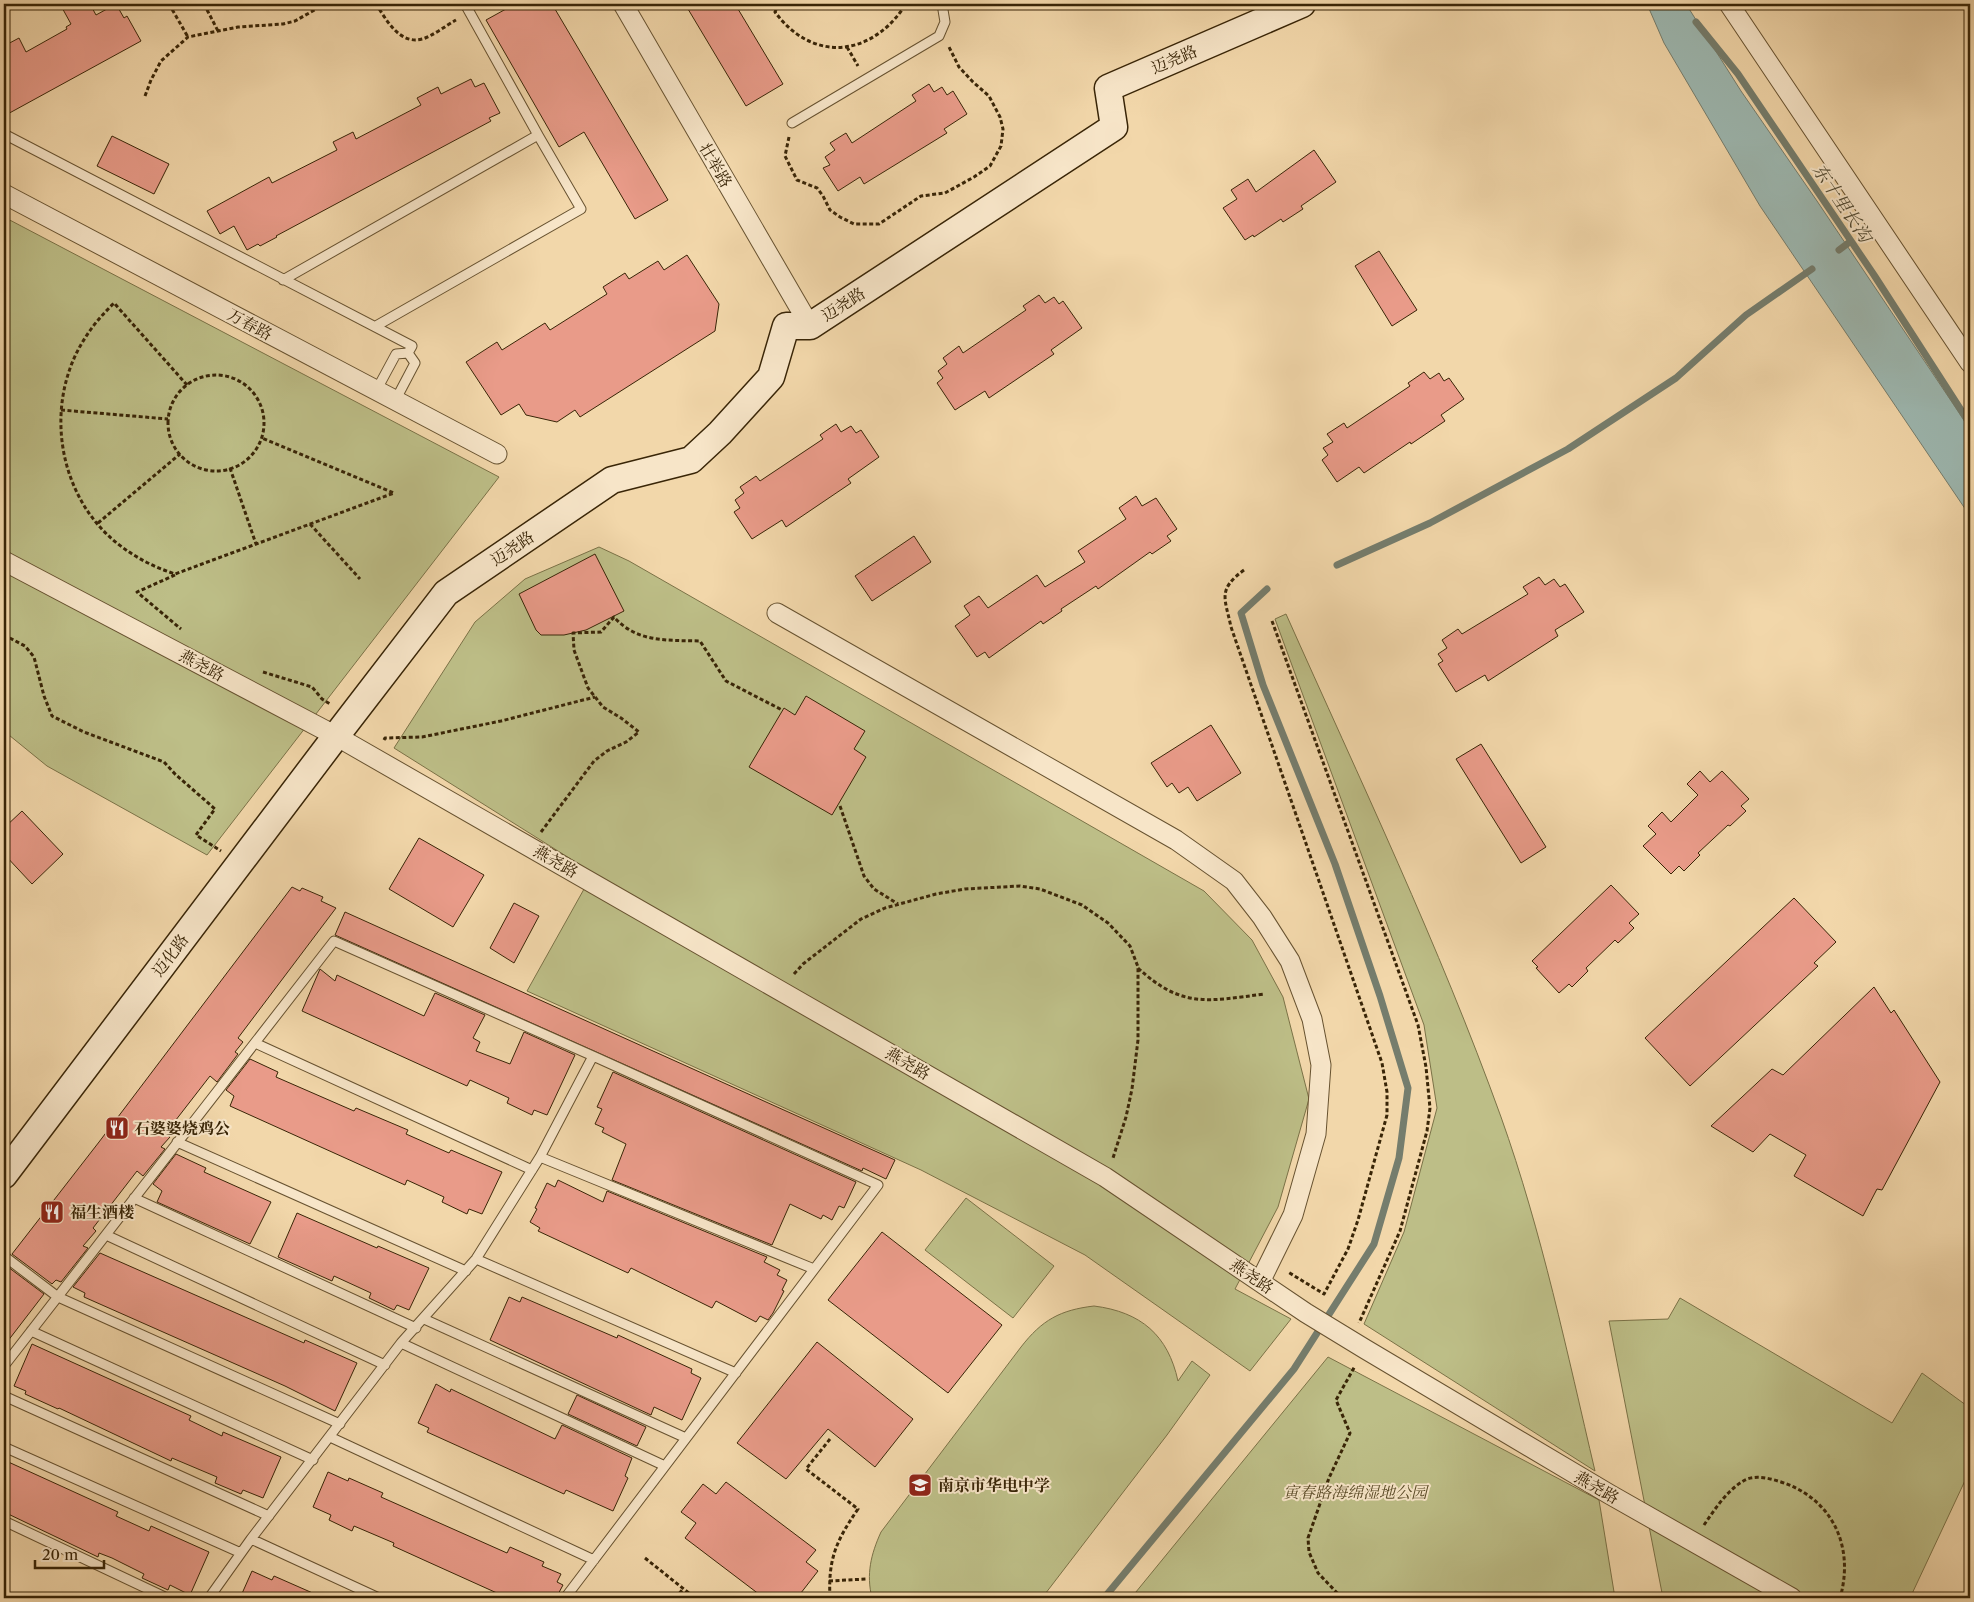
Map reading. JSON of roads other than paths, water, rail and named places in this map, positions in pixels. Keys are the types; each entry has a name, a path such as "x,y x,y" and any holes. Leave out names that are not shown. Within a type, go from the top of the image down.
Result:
{"street":[{"name":"壮举路","path":"623,4 810,326"},
{"name":"迈尧路","path":"343,726 446,593 612,480 692,460 771,376 786,326 810,326 1114,127 1108,88 1302,4"},
{"path":"1730,4 1970,364"},
{"name":"万春路","path":"4,194 497,454"},
{"name":"燕尧路","path":"4,561 343,726 373,756 1105,1177 1260,1282 1364,1349 1609,1494 1792,1598"},
{"path":"777,613 1176,840 1234,881 1262,918 1290,961 1312,1019 1321,1065 1316,1134 1293,1215 1260,1282"},
{"name":"迈化路","path":"4,1175 343,726"}],"lane":[{"path":"792,123 939,36 945,22 942,4"},
{"path":"376,326 581,210 467,8"},
{"path":"4,134 283,280 376,326 412,346 408,353"},
{"path":"283,280 538,135"},
{"path":"376,391 396,354 408,353"},
{"path":"395,401 414,363 408,353"},
{"path":"4,1366 334,941 878,1185 564,1598"},
{"path":"255,1043 532,1170"},
{"path":"209,1598 251,1539 401,1343 476,1259 540,1157 593,1056"},
{"path":"178,1142 466,1271"},
{"path":"540,1157 814,1269"},
{"path":"134,1198 416,1328"},
{"path":"106,1235 385,1365"},
{"path":"4,1256 58,1297 340,1424"},
{"path":"476,1259 736,1373"},
{"path":"424,1319 686,1438"},
{"path":"31,1331 312,1460"},
{"path":"401,1343 665,1466"},
{"path":"4,1396 269,1516"},
{"path":"330,1437 594,1560"},
{"path":"4,1447 241,1553"},
{"path":"4,1521 167,1598"},
{"path":"251,1539 379,1598"}],"water":[{"path":"1647,4 1686,4 1741,91 1970,429 1970,516 1760,206 1664,43"}],"waterway":[{"name":"东十里长沟","path":"1696,22 1738,74 1874,275 1970,424"},
{"path":"1839,250 1851,241"},
{"path":"1337,565 1430,523 1568,449 1676,378 1746,315 1812,269"},
{"path":"1104,1598 1294,1369 1374,1244 1399,1158 1408,1088 1380,996 1335,864 1263,685 1241,613 1267,589"}],"place":[{"name":"石婆婆烧鸡公","path":"117,1128"},
{"name":"福生酒楼","path":"52,1212"},
{"name":"南京市华电中学","path":"920,1485"}],"park label":[{"name":"寅春路海绵湿地公园","path":"1355,1492"}]}
